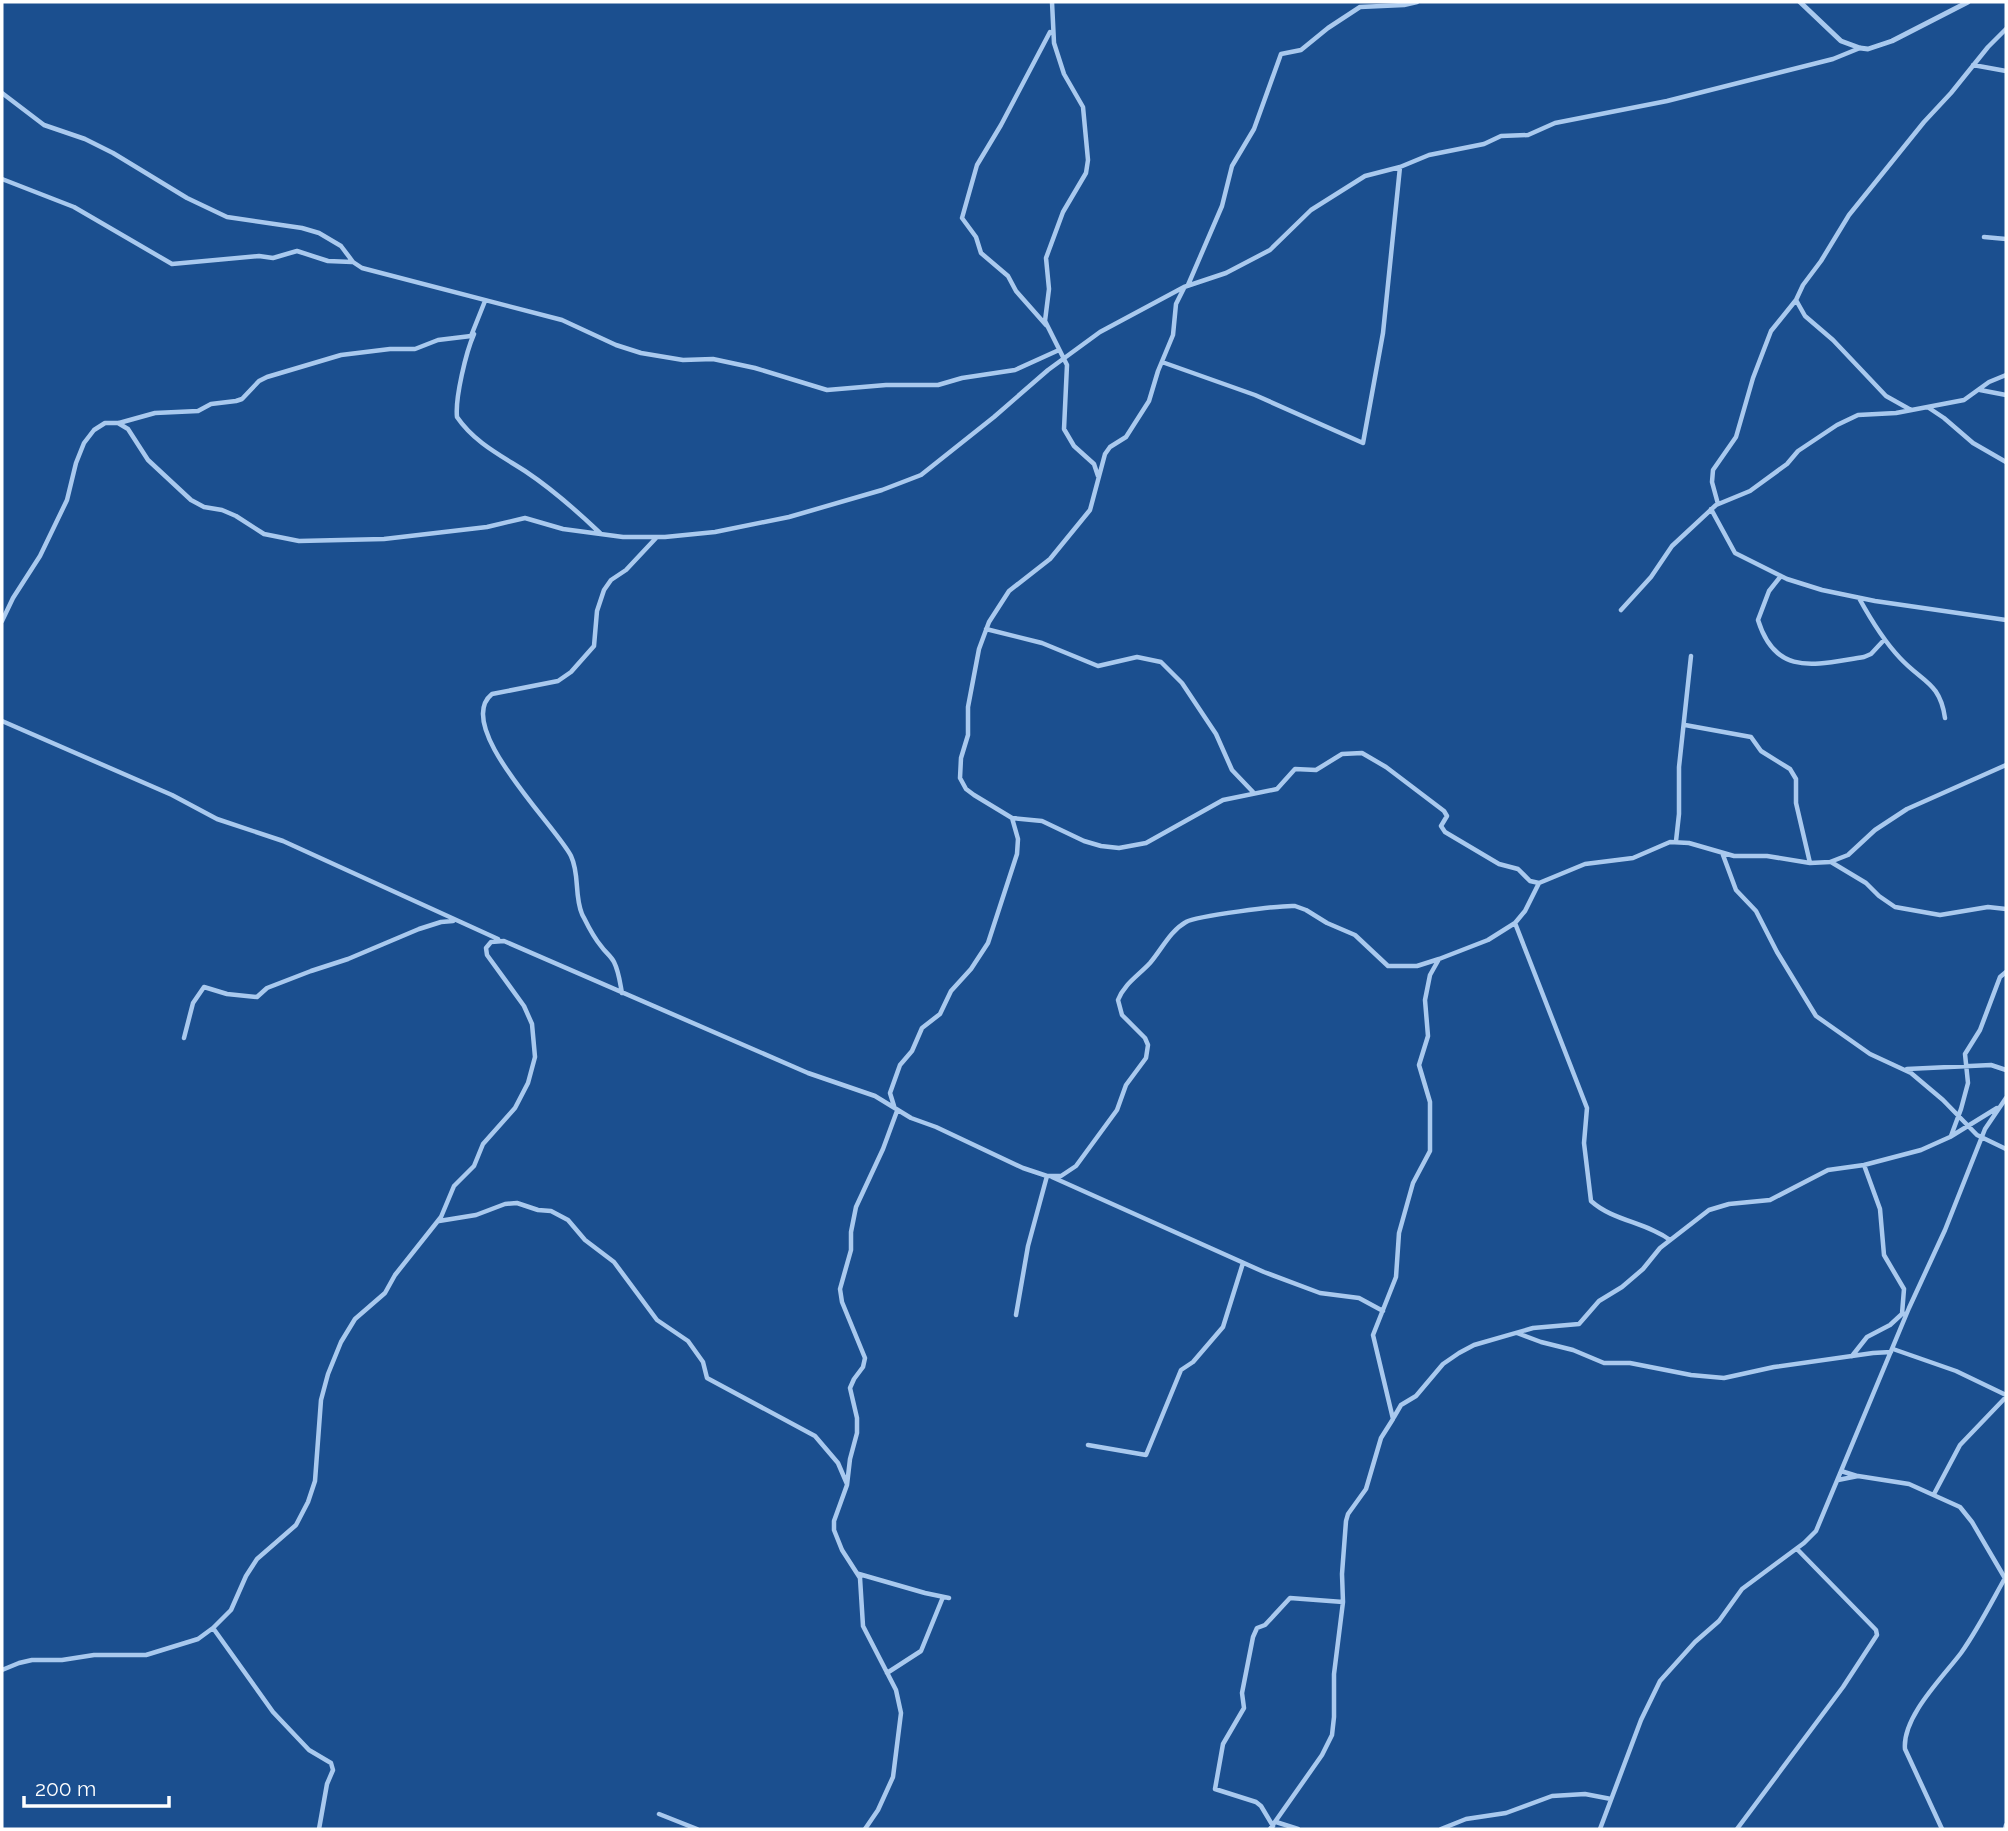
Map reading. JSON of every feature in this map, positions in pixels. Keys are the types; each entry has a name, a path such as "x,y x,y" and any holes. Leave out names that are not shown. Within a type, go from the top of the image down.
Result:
{"street":[{"path":"1046,325 1049,289 1046,258 1063,212 1086,173 1088,160 1085,116 1064,74 1051,30 1052,2"},
{"path":"1417,2 1360,8 1328,28 1301,50 1281,54 1254,129 1232,166 1222,206 1200,261 1177,300 1175,330 1144,410 1126,437 1107,450 1090,510 1050,559 1009,591 986,629 970,695 968,735 961,758 960,778 965,788 1012,818 1042,821 1084,841 1119,848 1146,843 1223,800 1277,789 1296,769 1317,770 1342,754 1362,753 1386,767 1444,811 1447,816 1441,827 1445,832 1499,864 1518,869 1530,881 1539,883 1585,864 1633,858 1664,843 1676,841 1723,854 1767,856 1810,863 1830,862 1848,855 1875,830 1907,809 2006,765"},
{"path":"1800,2 1831,34 1860,48 1885,44 1968,2"},
{"path":"1718,504 1712,482 1713,470 1736,437 1753,378 1771,331 1797,299 1803,285 1849,215 2006,29"},
{"path":"1051,30 977,165 962,216 976,237 981,253 1008,276 1016,291 1046,325 1064,358 1068,371 1064,429 1073,446 1094,464 1098,478"},
{"path":"118,423 128,429 148,460 191,500 204,507 229,513 273,537 299,541 384,539 487,527 525,518 551,527 601,534 657,537 715,532 806,514 910,481 932,468 1064,358 1100,332 1186,286 1226,273 1270,250 1311,210 1372,173 1400,167 1429,155 1484,144 1501,136 1528,135 1555,122 1667,102 1833,59 1860,48"},
{"path":"1973,65 2006,71"},
{"path":"2,93 44,125 85,139 113,153 199,204 233,218 319,233 341,246 353,262"},
{"path":"1162,362 1255,395 1363,443 1383,332 1400,167"},
{"path":"2,179 74,207 172,264 261,256 273,258 293,251 328,261 353,262 383,275 574,324 616,345 641,353 683,360 713,359 755,368 827,390 886,385 938,385 962,378 1015,370 1059,350"},
{"path":"1984,237 2006,239"},
{"path":"1797,299 1796,304 1805,316 1833,340 1886,396 1910,410"},
{"path":"485,301 468,350 458,397 457,416 472,435 491,451 543,484 601,534"},
{"path":"2,621 13,598 40,556 67,500 76,463 88,436 104,423 118,423 155,413 198,411 211,404 236,401 267,377 341,355 415,349 430,342 474,334"},
{"path":"1621,610 1651,577 1672,545 1711,509 1751,491 1808,444 1848,419 1858,415 1910,410 1964,400 1989,382 2006,375"},
{"path":"1979,390 2006,395"},
{"path":"1929,407 1973,443 2006,460"},
{"path":"1711,509 1732,550 1782,576 1822,590 2006,620"},
{"path":"622,994 615,963 597,941 582,912 572,857 493,749 487,735 484,707 487,698 497,692 558,681 571,673 594,646 597,611 609,583 626,570 657,537"},
{"path":"1782,576 1769,591 1758,620 1768,644 1788,660 1806,665 1864,657 1871,654 1884,640"},
{"path":"1858,597 1884,640 1902,661 1941,696 1945,718"},
{"path":"986,629 1042,643 1098,666 1137,657 1161,662 1182,683 1216,734 1232,770 1254,793"},
{"path":"1676,841 1680,803 1679,767 1691,656"},
{"path":"2,721 172,796 217,819 283,841 454,921 622,994 808,1073 875,1096 896,1110 1023,1168 1048,1176 1242,1263 1320,1293 1359,1298 1384,1311"},
{"path":"1685,725 1751,737 1761,751 1790,769 1796,779 1796,803 1810,863"},
{"path":"865,1829 889,1789 894,1770 900,1706 896,1690 863,1626 858,1573 842,1550 834,1530 834,1521 847,1485 858,1426 850,1392 851,1384 863,1367 865,1358 842,1302 840,1289 851,1250 856,1207 883,1149 896,1110 890,1093 900,1065 912,1051 922,1028 940,1014 951,990 971,969 988,943 1018,847 1012,818"},
{"path":"1723,854 1736,890 1756,911 1777,952 1816,1016 1870,1054 1905,1069 1943,1100 1982,1138 2006,1149"},
{"path":"1830,862 1866,883 1879,896 1895,906 1940,915 1988,907 2006,909"},
{"path":"1048,1176 1061,1176 1083,1157 1117,1110 1126,1085 1146,1058 1148,1045 1145,1038 1122,1015 1118,1000 1171,935 1186,921 1295,906 1355,935 1388,966 1417,966 1480,943 1515,923 1525,911 1539,883"},
{"path":"184,1038 193,1003 204,987 227,994 257,997 267,988 348,959 419,929 454,921"},
{"path":"1515,923 1587,1108 1584,1143 1591,1201 1611,1215 1654,1230 1670,1240"},
{"path":"2,1670 33,1660 62,1660 94,1654 146,1655 198,1639 214,1628 231,1610 251,1565 296,1525 308,1502 317,1466 321,1400 341,1342 355,1319 386,1293 395,1275 438,1221 454,1186 474,1166 486,1140 496,1132 518,1104 533,1068 535,1045 529,1015 487,955 486,947 489,943 502,941"},
{"path":"1392,1419 1374,1342 1374,1331 1396,1277 1399,1233 1410,1193 1430,1151 1430,1102 1419,1065 1428,1036 1426,992 1439,959"},
{"path":"1950,1137 1968,1083 1965,1056 1967,1049 1980,1030 2000,977 2006,972"},
{"path":"1905,1069 1991,1065 2006,1070"},
{"path":"1600,1829 1641,1720 1660,1681 1700,1637 1717,1624 1742,1589 1797,1549 1816,1531 1982,1138 1997,1108 2006,1098"},
{"path":"1273,1826 1322,1755 1332,1735 1334,1674 1343,1602 1346,1521 1366,1489 1381,1438 1401,1405 1416,1396 1451,1358 1474,1345 1542,1326 1580,1324 1594,1306 1643,1269 1656,1251 1717,1206 1770,1200 1825,1171 1864,1165 1921,1150 1950,1137 1997,1108"},
{"path":"1864,1165 1880,1209 1884,1255 1904,1289 1902,1314"},
{"path":"1016,1315 1028,1246 1048,1176"},
{"path":"438,1221 476,1215 505,1204 517,1203 551,1211 568,1220 585,1240 614,1262 656,1320 682,1335 693,1347 703,1362 707,1378 816,1436 838,1463 847,1485"},
{"path":"1088,1445 1146,1455 1181,1370 1193,1362 1225,1324 1242,1263"},
{"path":"1852,1356 1867,1337 1890,1325 1909,1308"},
{"path":"1517,1332 1604,1363 1630,1363 1707,1377 1732,1377 1774,1367 1892,1351 1963,1374 2006,1396 1960,1445 1934,1494"},
{"path":"1841,1471 1909,1484 1960,1507 2006,1579 1961,1652 1929,1691 1907,1733 1905,1749 1942,1829"},
{"path":"1837,1480 1858,1476"},
{"path":"1737,1829 1843,1687 1877,1635 1876,1630 1797,1549"},
{"path":"858,1573 946,1597 921,1651 887,1673"},
{"path":"1273,1826 1256,1802 1218,1791 1215,1787 1223,1744 1244,1708 1242,1693 1253,1637 1258,1628 1265,1625 1290,1598 1343,1602"},
{"path":"214,1628 272,1712 309,1750 331,1763 333,1770 327,1784 319,1829"},
{"path":"1441,1829 1466,1819 1506,1813 1552,1796 1578,1794 1611,1799"},
{"path":"659,1814 697,1829"},
{"path":"1273,1826 1298,1829"}]}
